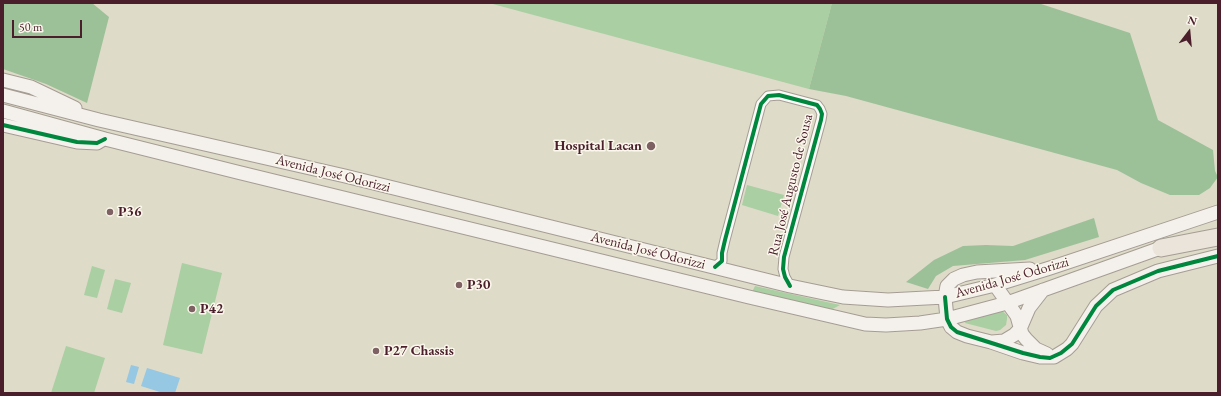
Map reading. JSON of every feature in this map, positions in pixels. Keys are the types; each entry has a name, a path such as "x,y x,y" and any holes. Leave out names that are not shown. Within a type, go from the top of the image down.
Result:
{"highway":[{"path":"1161,248 1218,237"}],"main road":[{"name":"Avenida José Odorizzi","path":"3,80 31,87 99,120"},
{"name":"Avenida José Odorizzi","path":"3,95 99,120 345,176 790,286 843,297 888,300 945,297 995,285 1050,268 1218,212"},
{"name":"Avenida José Odorizzi","path":"3,111 105,139 237,172 862,324 886,325 947,320 1007,303 1218,228"},
{"name":"Avenida José Odorizzi","path":"3,125 77,142 97,143 105,139"},
{"path":"1050,268 984,272 963,275 954,279 947,286 945,297 947,320 951,327 957,332 1023,353 1040,357 1054,357 1072,344 1096,306 1113,290 1158,271 1218,256"},
{"path":"995,285 1017,316 1020,329 1026,340 1041,352 1054,357"},
{"path":"990,342 998,342 1009,339 1020,329 1029,308 1043,290"}],"street":[{"name":"Rua José Augusto de Sousa","path":"715,267 722,261 725,240 761,104 768,96 779,95 817,105 822,114 784,257 783,269 790,286"}],"green space":[{"path":"3,3 92,3 109,17 87,103 46,84 3,69"},
{"path":"489,3 832,3 809,89"},
{"path":"832,3 1038,3 1130,33 1158,120 1213,150 1215,171 1218,177 1210,188 1199,195 1170,195 1141,183 1117,170 846,96 809,89"},
{"path":"747,185 784,195 778,216 742,205"},
{"path":"1094,218 1099,237 1025,260 953,266 936,276 928,289 906,282 934,260 963,246 1013,246"},
{"name":"P42","path":"182,263 222,273 202,354 163,345"},
{"path":"92,266 105,270 97,298 84,295"},
{"path":"115,279 131,283 122,313 107,309"},
{"path":"755,286 840,305 827,312 752,292"},
{"path":"1002,311 1007,315 1007,319 1006,325 1000,330 996,331 965,323 966,320"},
{"path":"66,346 105,358 94,393 51,393"}],"water":[{"path":"131,365 139,367 134,384 126,382"},
{"path":"147,368 180,378 175,393 163,393 141,386"}],"cycle path":[{"path":"715,267 722,261 725,240 761,104 768,96 779,95 817,105 822,114 784,257 783,269 790,286"},
{"path":"3,125 77,142 97,143 105,139"},
{"path":"945,297 947,319 951,327 957,332 1023,353 1050,358 1061,353 1072,344 1096,306 1113,290 1158,271 1218,256"}],"place":[{"name":"Hospital Lacan","path":"651,146"},
{"name":"P36","path":"110,212"},
{"name":"P30","path":"459,285"},
{"name":"P42","path":"192,309"},
{"name":"P27 Chassis","path":"376,351"}]}
